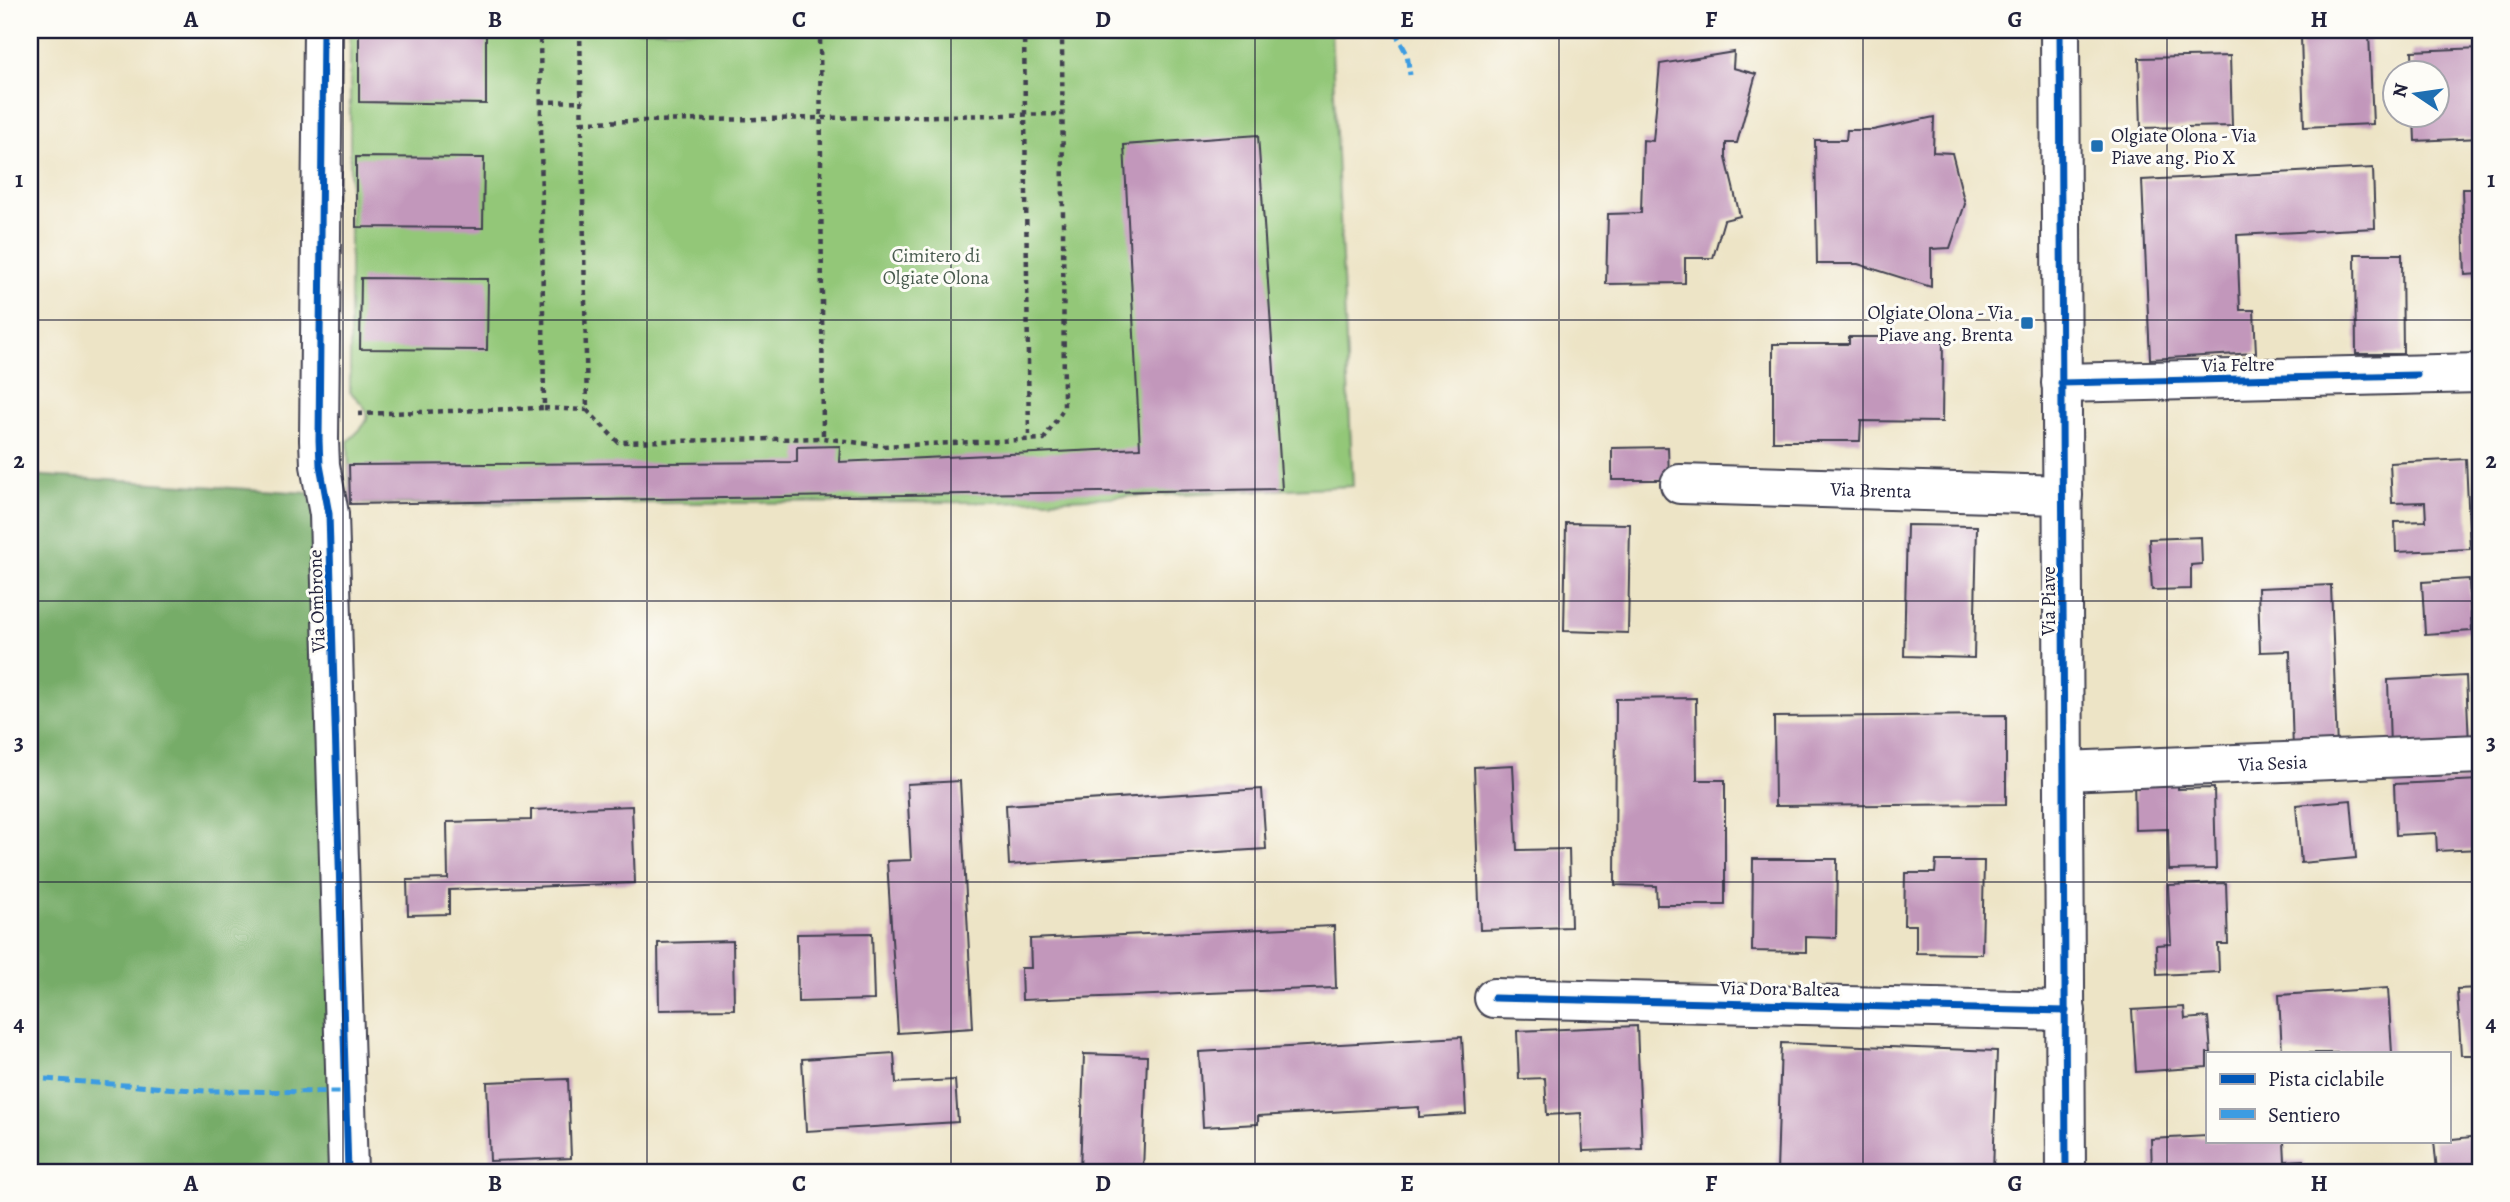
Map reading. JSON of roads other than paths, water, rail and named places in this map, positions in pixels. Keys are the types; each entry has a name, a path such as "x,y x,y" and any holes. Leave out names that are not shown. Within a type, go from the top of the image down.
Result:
{"street":[{"name":"Via Ombrone","path":"323,30 320,464 329,514 348,1172"},
{"name":"Via Piave","path":"2060,30 2066,1172"},
{"name":"Via Feltre","path":"2061,383 2480,373"},
{"name":"Via Brenta","path":"1681,484 2063,495"},
{"name":"Via Sesia","path":"2065,771 2480,754"},
{"name":"Via Dora Baltea","path":"1494,998 2066,1011"}],"place":[{"name":"Olgiate Olona - Via Piave ang. Pio X","path":"2097,146"},
{"name":"Olgiate Olona - Via Piave ang. Brenta","path":"2027,323"}],"park label":[{"name":"Cimitero di Olgiate Olona","path":"936,266"}]}
